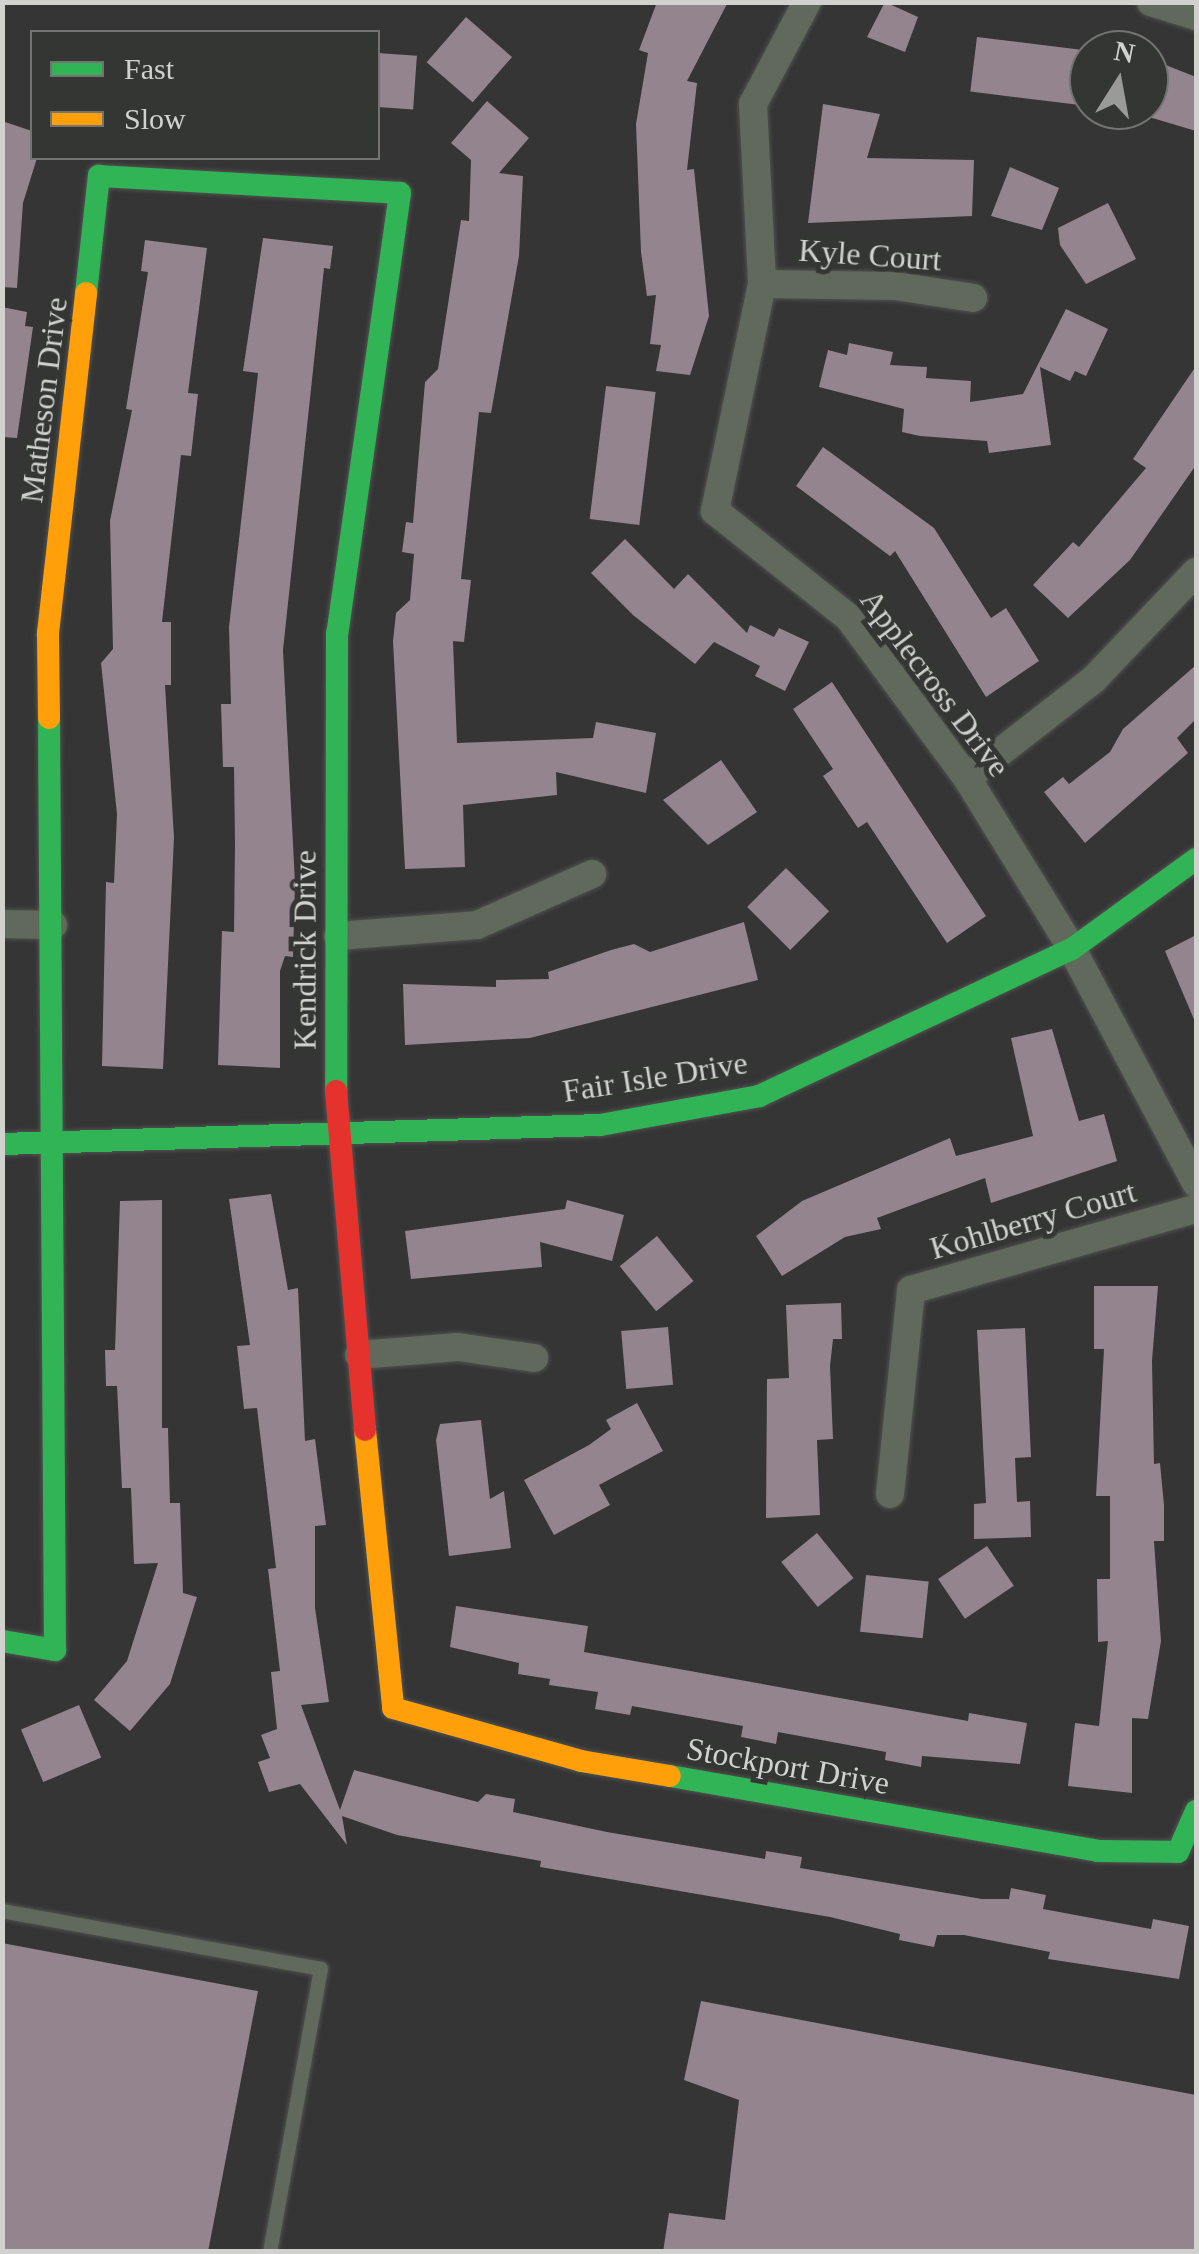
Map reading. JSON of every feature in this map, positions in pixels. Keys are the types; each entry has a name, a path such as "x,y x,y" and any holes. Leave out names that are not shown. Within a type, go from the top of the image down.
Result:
{"street":[{"name":"Applecross Drive","path":"807,2 753,104 762,284 715,511 849,618 967,778 1072,949 1196,1183"},
{"path":"1151,2 1196,16"},
{"name":"Kendrick Drive","path":"98,176 400,193 337,633 336,1136 392,1708"},
{"name":"Matheson Drive","path":"2,1641 54,1650 50,1144 53,925 48,633 98,176"},
{"name":"Kyle Court","path":"762,284 895,286 973,298"},
{"path":"967,778 1094,679 1196,572"},
{"name":"Fair Isle Drive","path":"2,1144 600,1125 759,1096 1072,949 1196,859"},
{"path":"338,936 476,925 592,874"},
{"path":"2,924 53,925"},
{"name":"Kohlberry Court","path":"890,1494 912,1290 1196,1210"},
{"path":"358,1355 458,1346 534,1358"},
{"name":"Stockport Drive","path":"392,1708 581,1760 766,1798 1098,1851 1178,1852 1196,1811"}],"lane":[{"path":"2,1910 321,1969 270,2252"}],"building":[{"path":"657,2 728,2 687,81 697,83 687,170 694,169 709,316 690,375 656,371 661,345 650,344 656,295 647,296 641,252 636,124 648,53 639,50"},
{"path":"885,2 918,17 905,52 867,37"},
{"path":"466,17 512,57 473,102 427,62"},
{"path":"977,37 1069,48 1069,104 970,92"},
{"path":"380,53 417,56 413,110 380,107"},
{"path":"1169,66 1196,77 1196,131 1169,123"},
{"path":"487,101 529,138 499,173 523,176 519,256 491,413 479,412 461,579 471,580 464,642 453,641 457,743 593,738 596,722 656,733 646,793 556,772 557,795 463,805 465,867 405,869 393,641 396,613 410,600 414,554 402,552 406,522 413,523 425,382 438,369 461,220 469,221 471,160 451,143"},
{"path":"823,104 880,114 867,158 974,160 972,216 808,223"},
{"path":"2,121 30,130 30,160 36,160 23,203 17,288 2,287"},
{"path":"1010,167 1059,188 1042,230 991,216"},
{"path":"1108,203 1136,259 1086,284 1060,245 1058,228"},
{"path":"263,238 333,246 330,269 324,268 283,650 295,883 293,957 285,956 280,971 280,1068 218,1065 222,931 234,932 235,844 234,767 223,767 221,704 231,704 229,627 258,373 243,371"},
{"path":"145,240 207,248 188,393 198,394 191,456 181,455 162,622 171,622 171,685 165,685 174,838 163,1069 102,1066 106,882 114,883 117,814 101,663 113,649 110,521 132,410 126,409 148,272 141,271"},
{"path":"2,307 27,312 25,326 33,327 17,438 2,437"},
{"path":"1066,309 1108,329 1086,376 1075,371 1070,381 1040,367 1051,445 989,453 987,441 902,432 904,409 819,387 828,350 847,355 849,343 893,352 890,365 927,367 926,378 971,381 970,402 1023,394"},
{"path":"1196,366 1196,465 1130,560 1068,618 1033,585 1073,542 1079,547 1146,468 1133,459"},
{"path":"606,386 656,392 639,525 590,519"},
{"path":"823,447 934,528 991,618 1006,608 1039,661 986,697 895,551 890,556 796,486"},
{"path":"625,539 674,589 688,574 747,633 750,625 774,637 779,628 809,642 785,691 755,676 760,666 714,642 695,664 633,615 591,573"},
{"path":"1196,665 1196,719 1177,738 1188,753 1085,843 1044,792 1063,777 1069,784 1110,752 1123,729"},
{"path":"832,682 986,916 947,943 867,822 858,828 823,776 833,769 793,709"},
{"path":"721,760 757,812 708,845 663,800"},
{"path":"786,868 829,911 790,950 747,907"},
{"path":"744,922 758,980 530,1038 405,1045 403,984 496,987 496,980 549,979 548,972 611,950 634,944 650,952"},
{"path":"1196,935 1196,1024 1165,951"},
{"path":"1052,1029 1079,1121 1104,1114 1117,1161 991,1203 985,1178 877,1218 881,1229 845,1237 782,1276 756,1236 802,1201 950,1138 956,1156 1033,1136 1011,1038"},
{"path":"271,1194 288,1290 298,1288 305,1441 315,1439 326,1525 315,1526 315,1608 329,1702 301,1705 340,1810 354,1770 478,1802 486,1794 515,1799 513,1812 607,1832 765,1859 766,1851 802,1857 800,1868 982,1899 1009,1899 1011,1888 1046,1895 1043,1909 1151,1929 1153,1919 1189,1926 1179,1979 1048,1959 1050,1952 964,1935 937,1935 934,1947 899,1940 900,1934 830,1917 540,1867 541,1861 397,1835 342,1816 347,1845 300,1784 269,1792 258,1762 270,1758 261,1735 277,1729 271,1672 280,1671 268,1569 276,1568 257,1408 244,1409 237,1346 250,1345 229,1199"},
{"path":"162,1200 162,1428 168,1428 170,1503 180,1503 183,1593 197,1597 170,1684 130,1731 94,1700 127,1661 158,1563 134,1564 131,1488 122,1488 117,1386 106,1386 105,1350 115,1350 120,1201"},
{"path":"567,1200 624,1215 612,1261 540,1242 542,1267 411,1279 405,1231 565,1209"},
{"path":"657,1236 694,1281 656,1311 620,1266"},
{"path":"1094,1286 1158,1286 1152,1361 1154,1464 1160,1463 1164,1505 1164,1541 1154,1541 1161,1641 1148,1719 1132,1718 1132,1793 1068,1786 1075,1723 1099,1726 1108,1641 1098,1642 1097,1579 1110,1579 1110,1496 1096,1496 1104,1349 1094,1349"},
{"path":"841,1303 842,1339 833,1339 830,1366 833,1439 817,1440 820,1515 766,1518 767,1379 789,1378 786,1305"},
{"path":"668,1327 673,1385 626,1389 621,1331"},
{"path":"1025,1328 1031,1457 1015,1458 1017,1502 1030,1501 1031,1537 974,1539 974,1504 986,1503 977,1330"},
{"path":"637,1403 663,1451 599,1485 610,1505 554,1535 524,1480 589,1445 611,1429 606,1420"},
{"path":"481,1420 490,1499 504,1491 511,1548 449,1556 436,1440 440,1424"},
{"path":"817,1533 854,1578 818,1607 781,1562"},
{"path":"987,1546 1014,1586 965,1619 938,1579"},
{"path":"866,1575 929,1582 923,1638 860,1632"},
{"path":"456,1606 588,1626 584,1652 968,1721 969,1713 1027,1723 1020,1764 922,1756 921,1767 885,1760 886,1752 778,1732 776,1744 741,1737 743,1726 632,1706 630,1715 595,1709 598,1692 549,1685 550,1679 518,1674 519,1663 450,1647"},
{"path":"79,1705 101,1757 43,1782 21,1730"},
{"path":"2,1943 258,1991 208,2252 2,2252"},
{"path":"701,2001 1196,2095 1196,2252 663,2252 669,2213 725,2220 739,2100 684,2080"}],"traffic: fast":[{"path":"86,293 99,176 400,193 337,633 336,1091"},
{"path":"2,1641 55,1650 49,718"},
{"path":"2,1144 600,1125 759,1096 1072,949 1196,859"},
{"path":"670,1776 1098,1851 1178,1852 1196,1811"}],"traffic: slow":[{"path":"49,718 48,633 86,293"},
{"path":"365,1430 393,1708 581,1761 670,1776"}],"traffic: jam":[{"path":"336,1091 365,1430"}]}
